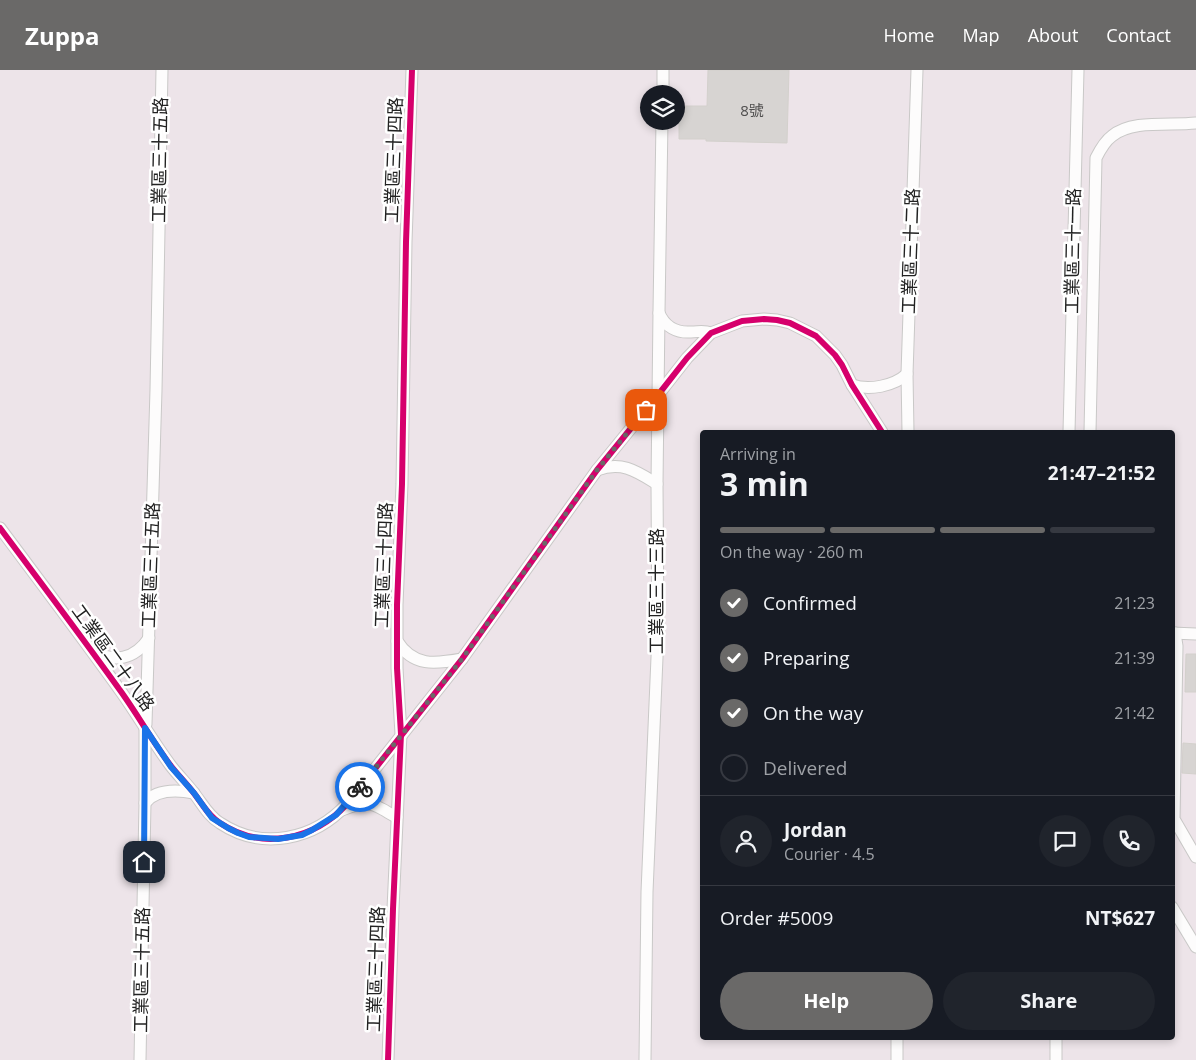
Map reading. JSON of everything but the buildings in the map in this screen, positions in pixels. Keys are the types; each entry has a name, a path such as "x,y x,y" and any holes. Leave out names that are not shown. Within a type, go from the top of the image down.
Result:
{"street":[{"name":"工業區三十五路","path":"140,1060 145,728 156,380 162,70"},
{"name":"工業區三十四路","path":"388,1060 401,734 397,641 412,70"},
{"path":"662,85 663,70"},
{"name":"工業區三十二路","path":"908,430 907,374 917,70"},
{"name":"工業區三十一路","path":"1069,430 1078,70"},
{"path":"1090,430 1096,158 1112,136 1123,129 1139,125 1196,123"},
{"name":"工業區三十三路","path":"644,1060 647,892 658,634 658,312 662,130"},
{"path":"658,312 662,321 676,330 711,333"},
{"name":"工業區二十八路","path":"0,528 123,694 171,767 194,793 212,818 238,833 259,838 278,839 302,835 323,824 341,810 462,659 597,470 687,358 711,333 731,325 753,320 777,320 790,323 816,336 842,365 852,385 881,430"},
{"path":"852,385 864,387 887,385 907,374"},
{"path":"597,470 615,466 626,468 657,484"},
{"path":"1175,633 1196,634"},
{"path":"1175,636 1178,646 1175,776"},
{"path":"87,646 105,657 118,658 139,650 149,638"},
{"path":"397,641 408,655 426,662 462,659"},
{"path":"145,803 148,799 161,793 178,791 194,793"},
{"path":"341,810 364,803 383,809 390,815 397,817"},
{"path":"1175,820 1193,845 1196,857"},
{"path":"1175,912 1196,947"},
{"path":"897,1040 897,1060"},
{"path":"1056,1040 1056,1060"}],"shaded area":[{"path":"0,70 1196,70 1196,1060 0,1060"}],"cycle path":[{"path":"388,1060 401,734 397,668 397,605 402,484 406,242 412,70"},
{"path":"0,528 122,693 171,766 205,809 220,823 236,832 270,839 303,833 319,826 347,804 462,659 597,470 687,358 711,333 742,321 764,319 790,323 816,336 842,365 852,385 881,430"}],"way so far":[{"path":"360,787 462,659 597,470 646,410"}],"route":[{"path":"144,862 145,728 171,767 194,793 212,818 228,828 249,837 278,839 302,835 336,815 360,787"}]}
